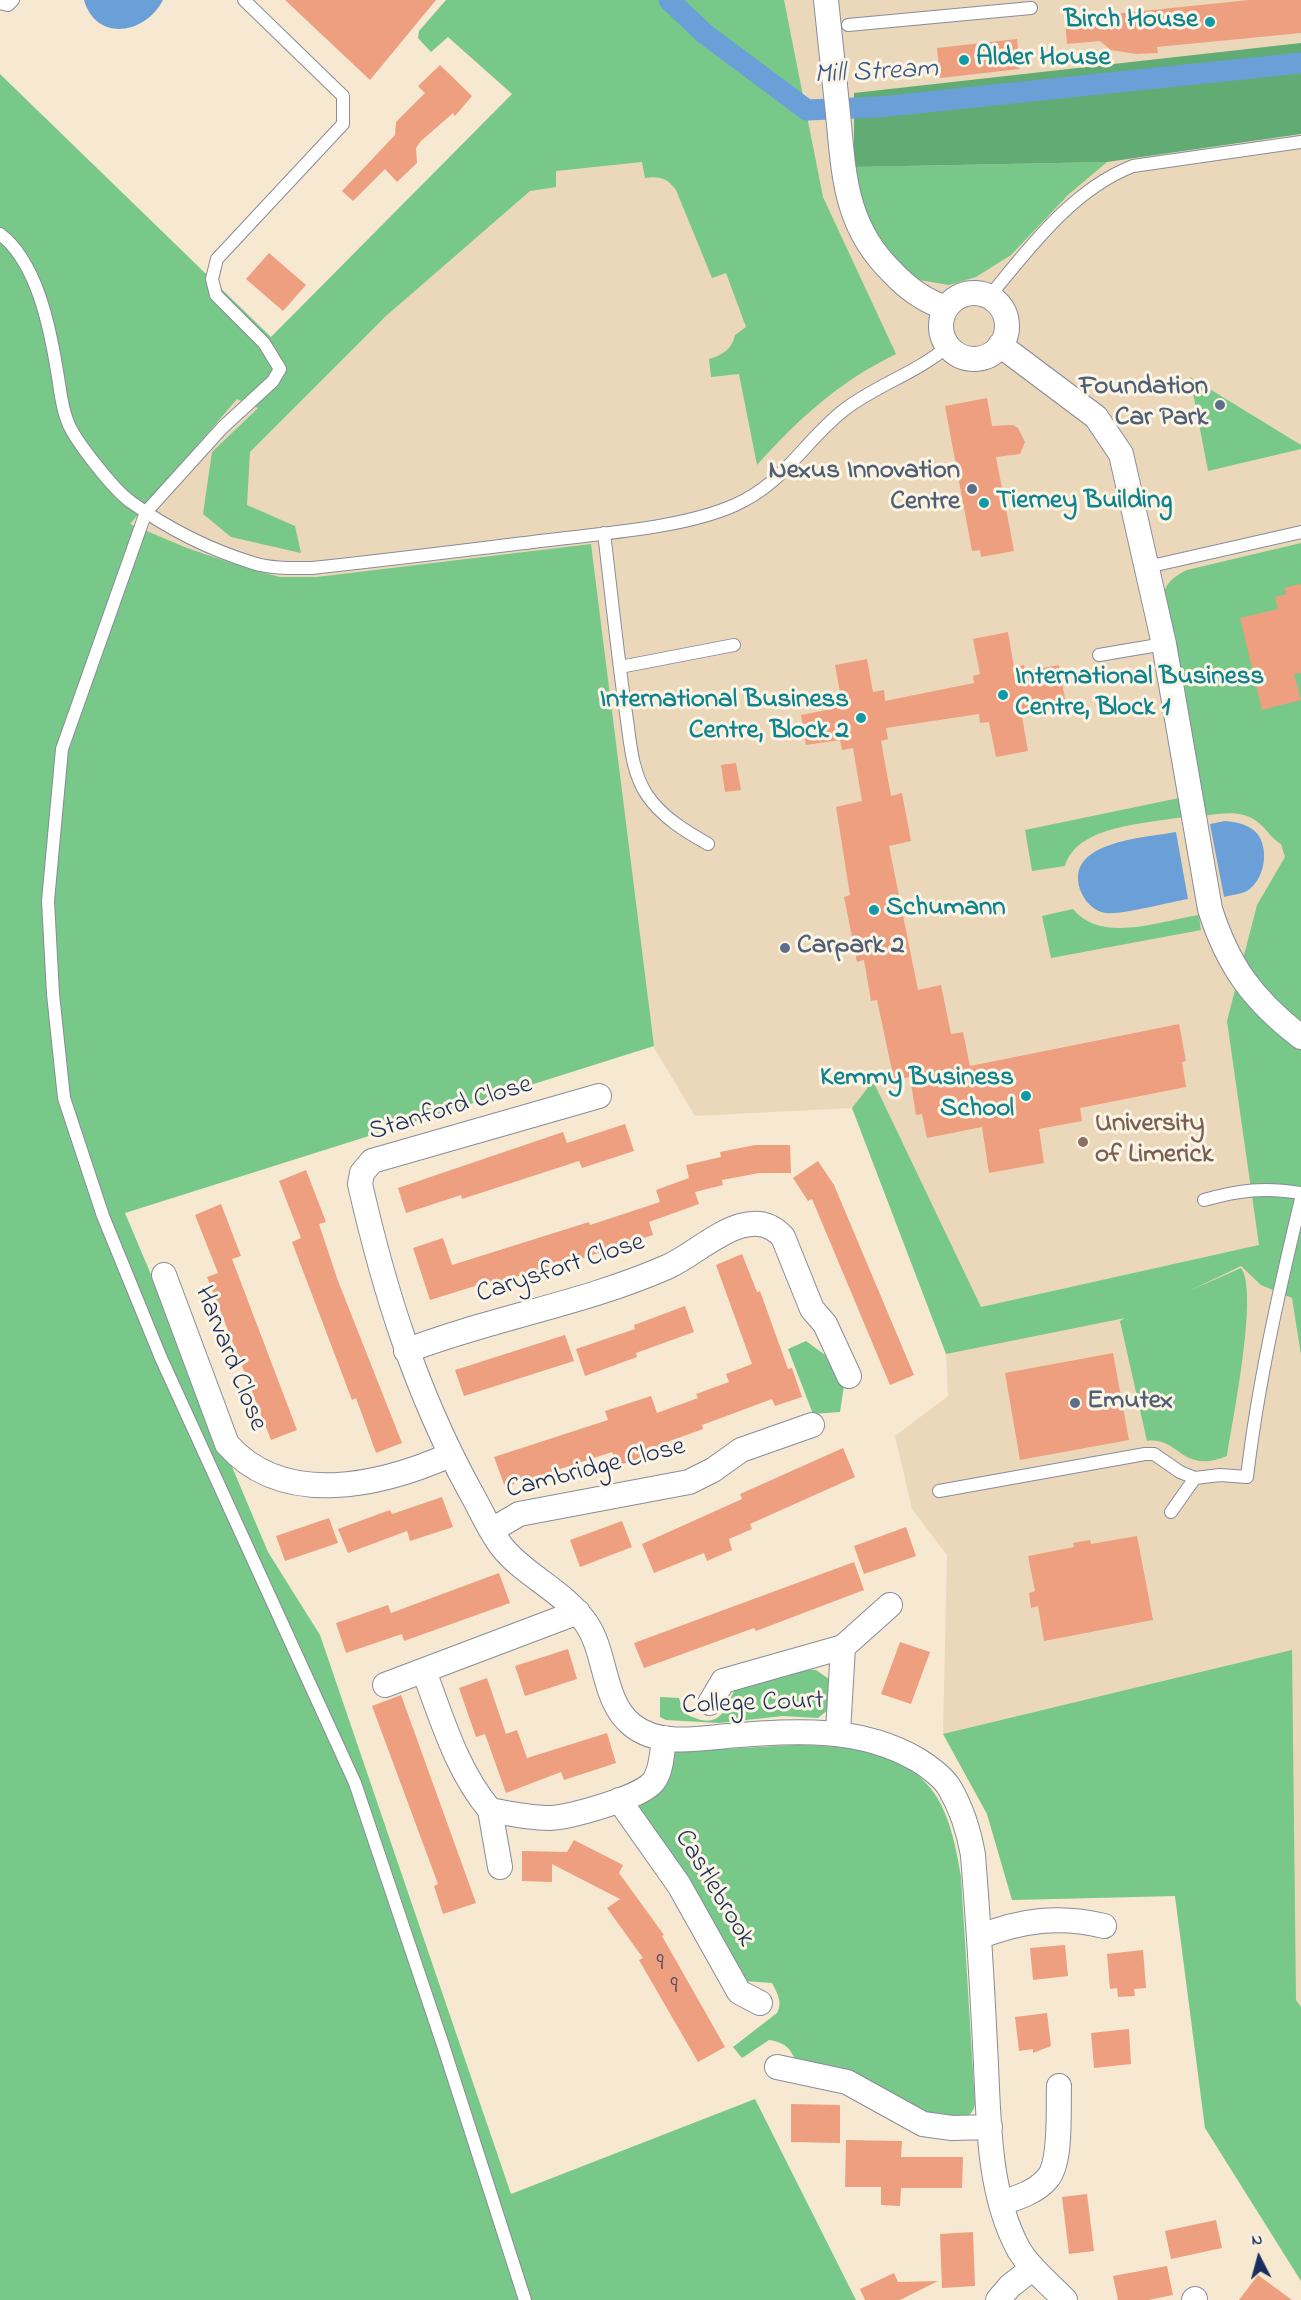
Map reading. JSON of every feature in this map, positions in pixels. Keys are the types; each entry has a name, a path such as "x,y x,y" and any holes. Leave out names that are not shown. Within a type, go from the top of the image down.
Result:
{"street":[{"path":"826,0 848,198 861,233 877,258 899,280 924,300 946,308"},
{"path":"970,293 989,297 1004,313 1006,324 1000,345 984,357 974,358 955,353 948,346 941,328 946,308 952,301 970,293"},
{"path":"1000,345 1088,410 1108,433 1121,454 1164,644 1210,909 1219,937 1238,974 1258,1000 1301,1037"},
{"name":"Stanford Close","path":"406,1351 378,1265 360,1184 362,1173 372,1161 599,1096"},
{"name":"Carysfort Close","path":"406,1351 624,1285 672,1265 722,1234 752,1222 774,1228 783,1237 812,1308 825,1324 849,1376"},
{"name":"Harvard Close","path":"164,1275 227,1444 248,1464 294,1482 339,1486 402,1474 450,1455"},
{"name":"College Court","path":"406,1351 450,1455 502,1548 578,1612 596,1642 620,1713 632,1725 647,1734 690,1740 797,1732 838,1732 905,1753 926,1765 949,1787 970,1838 979,1937 990,2127 1001,2202 1011,2231 1032,2270 1049,2282 1065,2300"},
{"name":"Cambridge Close","path":"492,1530 519,1514 689,1482 712,1470 741,1450 812,1425"},
{"path":"710,1703 723,1681 843,1647 890,1605"},
{"path":"385,1684 578,1612"},
{"path":"838,1732 843,1647"},
{"path":"424,1671 457,1757 478,1796 490,1810 500,1867"},
{"path":"490,1810 551,1818 587,1811 642,1791 653,1782 660,1768 664,1738"},
{"name":"Castlebrook","path":"618,1800 679,1885 739,1992 760,2003"},
{"path":"979,1937 1040,1919 1080,1920 1104,1926"},
{"path":"777,2067 847,2082 923,2124 952,2128 990,2127"},
{"path":"1001,2202 1035,2189 1049,2178 1055,2165 1059,2086"},
{"path":"998,2300 1010,2286 1032,2270"}],"lane":[{"path":"0,3 8,5 13,0"},
{"path":"244,0 343,96 343,124 217,259 213,268 216,294 264,343 280,369 273,381 222,428 146,512 62,749 48,901 53,994 64,1098 103,1216 161,1358 355,1783 447,2056 525,2300"},
{"path":"848,25 1031,9"},
{"path":"989,297 1067,210 1114,173 1133,166 1301,142"},
{"path":"0,234 22,261 36,287 52,343 67,421 78,442 128,501 201,543 255,564 284,568 312,568 604,533 711,513 758,494 788,470 823,429 844,410 934,358 948,346"},
{"path":"1147,567 1301,532"},
{"path":"604,533 633,758 640,780 647,795 663,813 681,828 708,844"},
{"path":"1099,655 1164,644"},
{"path":"620,667 734,645"},
{"path":"1204,1200 1236,1191 1272,1188 1301,1193"},
{"path":"939,1491 1145,1454 1154,1454 1180,1472 1195,1478 1220,1475 1247,1477 1252,1431 1276,1305 1301,1199"},
{"path":"1171,1512 1195,1478"}],"shaded area":[{"name":"University of Limerick","path":"536,0 1301,0 1301,2281 1205,2128 1175,1896 1012,1900 987,1814 943,1734 947,1555 912,1509 895,1436 948,1396 946,1354 852,1108 695,1116 653,1046 87,1168 0,175 236,399 598,53"}],"green space":[{"path":"446,0 784,0 823,197 896,354 856,376 821,402 757,465 739,374 711,377 709,359 726,351 735,335 746,327 726,273 712,278 676,190 663,179 645,178 642,162 556,171 556,187 530,191 386,316 250,452 247,505 295,526 301,553 231,537 203,514 212,452 258,408 237,399 130,524 187,548 280,577 317,577 591,544 654,1046 125,1213 268,1552 320,1635 511,2194 755,2099 856,2300 0,2300 0,74 271,337 512,94 448,37 431,52 418,38 419,31"},
{"path":"1301,43 1301,134 1107,162 854,167 854,93"},
{"path":"1107,162 1068,195 1011,255 976,277 949,285 919,280 898,265 869,226 854,167"},
{"path":"1190,377 1301,445 1301,449 1208,471"},
{"path":"1301,543 1301,1355 1292,1298 1261,1285 1241,1266 1189,1291 1241,1268 1246,1281 1246,1329 1243,1358 1227,1456 1212,1461 1200,1461 1190,1458 1167,1444 1147,1441 1120,1321 1125,1318 946,1354 852,1108 873,1081 981,1307 1259,1245 1227,1021 1257,905 1285,857 1281,844 1254,819 1233,813 1203,816 1162,599 1170,581 1187,570"},
{"path":"1179,798 1182,817 1132,825 1098,834 1083,842 1072,852 1065,866 1032,871 1025,830"},
{"path":"1073,909 1085,920 1099,926 1115,928 1149,925 1199,915 1201,930 1051,958 1042,916"},
{"path":"806,1341 832,1360 845,1379 840,1412 813,1414 788,1349"},
{"path":"1292,1650 1296,2000 1301,2007 1301,2281 1205,2128 1175,1896 1012,1900 987,1814 943,1734"},
{"path":"798,1669 816,1670 829,1679 829,1709 818,1718 783,1716 719,1723 666,1720 660,1717 660,1697 679,1698 684,1713 695,1718 712,1720 718,1718 735,1689"},
{"path":"793,1745 828,1746 864,1751 898,1763 926,1783 946,1815 954,1840 961,1877 975,2104 971,2113 964,2118 945,2122 798,2066 788,2048 775,2041 769,2040 742,2058 733,2047 777,2013 779,2001 777,1994 772,1983 744,1981 637,1811 675,1752"}],"water":[{"path":"84,0 163,0 145,21 121,29 110,28 99,23 90,13"},
{"path":"1225,821 1244,825 1256,832 1262,843 1264,858 1261,873 1253,886 1245,892 1224,897 1210,824"},
{"path":"1176,832 1188,899 1113,913 1099,911 1086,901 1078,876 1083,863 1093,853 1127,840"}],"building":[{"path":"285,0 436,0 370,80"},
{"path":"1249,0 1301,0 1301,33 1157,47 1158,53 1136,54 1111,50 1100,41 1067,44 1065,19"},
{"name":"Alder House","path":"1017,39 1020,69 940,78 937,48"},
{"path":"440,65 472,96 455,116 453,113 421,141 416,148 417,163 397,182 385,169 353,201 342,191 395,135 396,122 425,93 418,86"},
{"path":"269,253 306,285 283,311 246,279"},
{"name":"Tierney Building","path":"987,398 992,426 1013,425 1018,428 1025,442 1020,454 996,457 1014,551 981,557 980,550 972,551 945,406"},
{"path":"1301,584 1301,673 1294,674 1301,700 1262,710 1240,618 1278,609 1275,597 1286,594 1284,588"},
{"path":"1008,632 1014,667 1024,665 1025,671 1059,665 1065,699 1029,706 1030,715 1022,717 1028,751 996,757 989,722 980,723 979,714 886,728 888,739 881,741 891,796 902,793 911,841 889,846 918,990 941,985 951,1034 963,1032 970,1066 1179,1024 1186,1061 1182,1062 1186,1087 1080,1108 1082,1121 1039,1129 1044,1163 989,1173 982,1127 927,1138 922,1114 916,1115 910,1077 894,1080 877,1000 871,1001 864,960 857,962 844,897 850,895 836,807 862,801 853,748 842,750 840,740 806,745 801,715 832,709 831,700 841,698 835,665 867,659 873,692 884,690 885,701 974,683 973,676 980,674 973,639"},
{"path":"736,763 741,790 725,792 721,765"},
{"path":"625,1124 634,1151 582,1168 579,1161 462,1199 461,1195 406,1213 398,1188 563,1132 567,1143"},
{"path":"755,1145 790,1145 791,1173 759,1173 722,1180 723,1185 695,1192 699,1204 649,1222 653,1235 547,1270 546,1267 489,1286 488,1282 430,1300 413,1248 443,1238 452,1265 589,1222 590,1225 660,1202 656,1190 689,1178 686,1165 721,1157 720,1152"},
{"path":"818,1161 834,1185 914,1375 890,1385 812,1199 808,1201 793,1178"},
{"path":"306,1170 326,1222 319,1224 338,1281 402,1443 376,1453 356,1398 352,1400 292,1242 301,1238 279,1181"},
{"path":"221,1204 241,1256 232,1259 297,1430 271,1440 207,1277 218,1273 195,1215"},
{"path":"742,1254 757,1292 760,1291 788,1369 792,1368 802,1397 775,1406 772,1399 702,1425 703,1429 667,1442 669,1448 617,1466 612,1452 505,1487 494,1457 608,1420 605,1411 651,1396 657,1413 698,1398 696,1394 729,1382 726,1374 752,1364 716,1265"},
{"path":"685,1306 694,1332 636,1353 637,1357 585,1376 576,1349 635,1329 634,1325"},
{"path":"565,1335 574,1361 464,1396 455,1370"},
{"path":"1113,1353 1129,1440 1020,1460 1005,1373"},
{"path":"843,1448 855,1477 750,1524 752,1529 729,1539 732,1550 707,1561 704,1553 654,1573 642,1544 742,1499 740,1494"},
{"path":"442,1497 453,1527 410,1541 407,1531 348,1553 338,1529 390,1510 392,1514"},
{"path":"329,1518 338,1543 285,1561 276,1536"},
{"path":"622,1521 632,1547 580,1567 570,1540"},
{"path":"906,1527 916,1556 864,1574 854,1546"},
{"path":"1137,1536 1153,1620 1044,1641 1038,1606 1031,1608 1029,1593 1035,1591 1028,1556 1074,1547 1073,1543 1090,1540 1091,1544"},
{"path":"854,1562 864,1590 756,1631 754,1628 644,1668 634,1643"},
{"path":"499,1573 510,1603 404,1641 402,1634 346,1653 336,1623 388,1605 391,1613"},
{"path":"900,1642 930,1652 911,1704 881,1694"},
{"path":"568,1649 577,1679 525,1696 515,1666"},
{"path":"487,1678 506,1734 517,1730 527,1758 607,1733 616,1763 564,1780 561,1772 506,1793 485,1734 476,1737 459,1688"},
{"path":"401,1695 476,1903 443,1914 434,1886 438,1884 372,1706"},
{"path":"574,1840 623,1865 619,1873 664,1935 662,1936 725,2047 698,2062 639,1960 643,1958 607,1908 620,1899 552,1864 552,1882 522,1881 522,1851 567,1852"},
{"path":"1065,1945 1068,1976 1033,1980 1030,1948"},
{"path":"1143,1950 1146,1988 1134,1989 1135,1996 1118,1997 1117,1988 1110,1989 1107,1954"},
{"path":"1047,2013 1051,2046 1033,2053 1033,2049 1019,2051 1015,2017"},
{"path":"1129,2029 1131,2064 1094,2068 1091,2033"},
{"path":"791,2104 840,2105 840,2143 791,2142"},
{"path":"846,2140 902,2141 901,2157 963,2157 962,2188 901,2188 900,2206 881,2205 881,2187 845,2187"},
{"path":"1087,2194 1094,2251 1069,2254 1062,2197"},
{"path":"1216,2220 1222,2248 1171,2259 1165,2231"},
{"path":"973,2232 975,2286 942,2288 940,2234"},
{"path":"1167,2266 1173,2295 1148,2300 1118,2300 1113,2276"},
{"path":"894,2273 898,2282 938,2281 900,2300 865,2300 860,2289"},
{"path":"1258,2275 1292,2300 1239,2300"}],"waterway":[{"name":"Mill Stream","path":"669,0 705,34 807,110 879,107 1301,63"}],"place":[{"name":"Birch House","path":"1210,22"},
{"name":"Alder House","path":"964,60"},
{"name":"Foundation Car Park","path":"1220,405"},
{"name":"Nexus Innovation Centre","path":"972,489"},
{"name":"Tierney Building","path":"984,503"},
{"name":"International Business Centre, Block 1","path":"1003,695"},
{"name":"International Business Centre, Block 2","path":"861,718"},
{"name":"Schumann","path":"874,910"},
{"name":"Carpark 2","path":"785,948"},
{"name":"Kemmy Business School","path":"1026,1096"},
{"name":"University of Limerick","path":"1083,1142"},
{"name":"Emutex","path":"1075,1403"}]}
